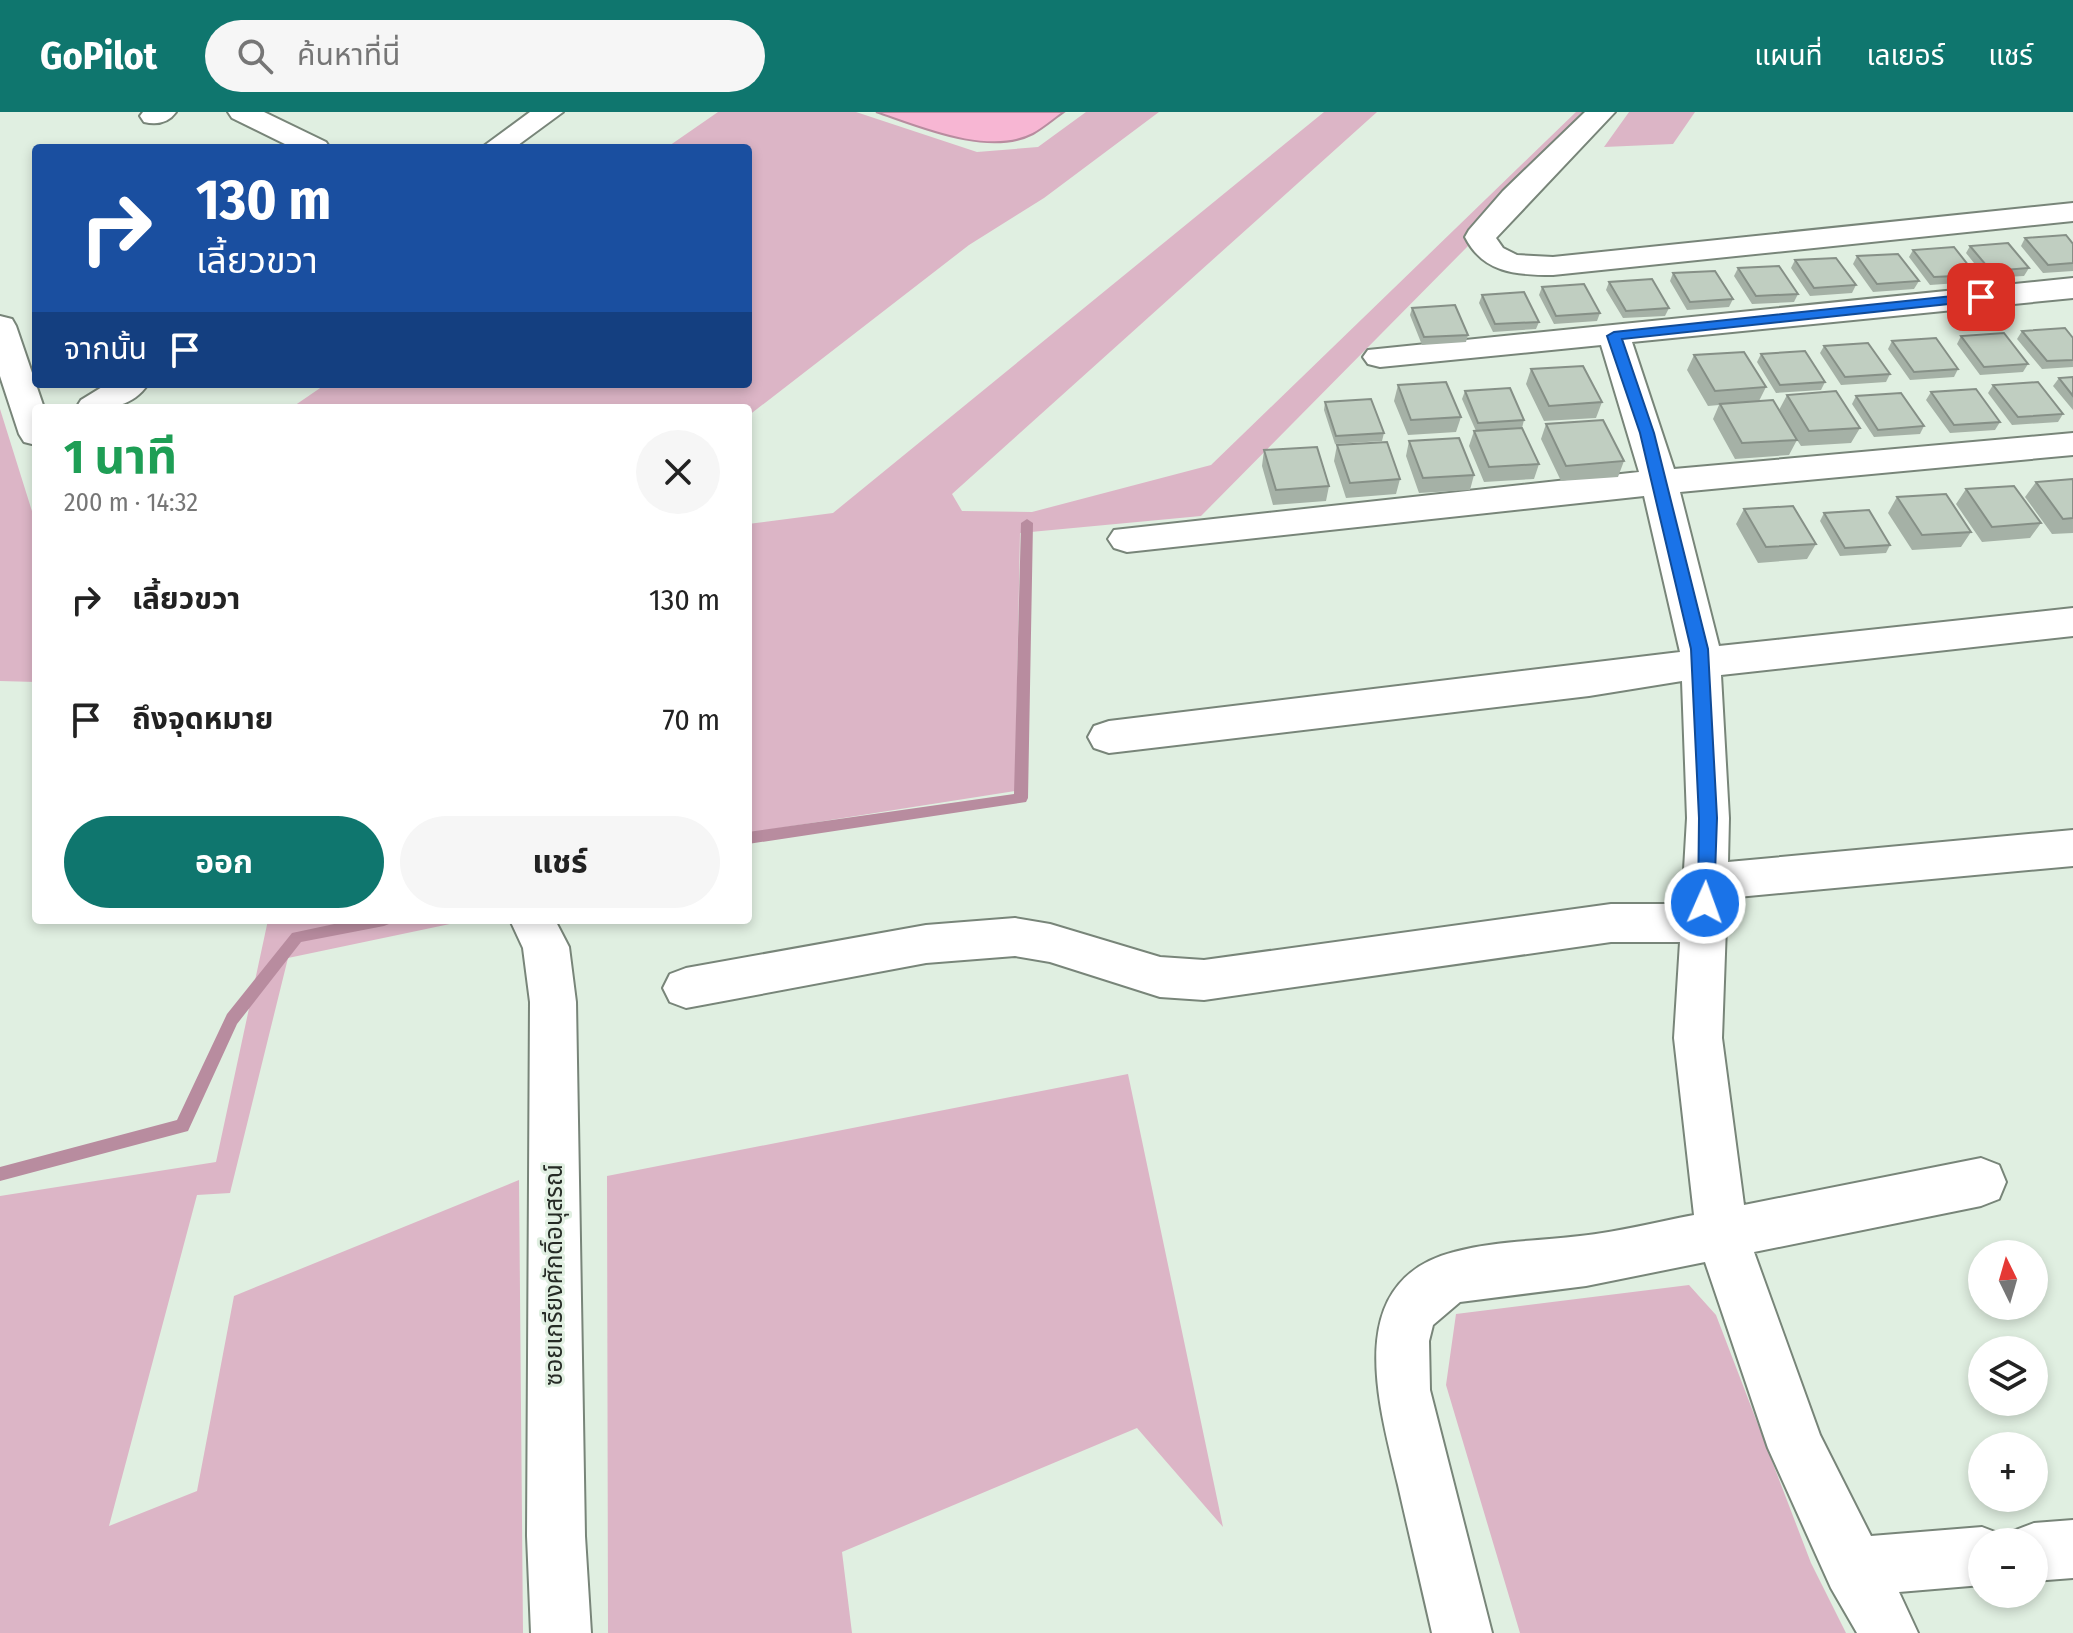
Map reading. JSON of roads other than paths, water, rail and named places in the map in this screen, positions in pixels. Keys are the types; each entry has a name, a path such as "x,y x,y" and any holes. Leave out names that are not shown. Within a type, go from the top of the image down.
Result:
{"street":[{"path":"242,112 308,144"},
{"path":"501,144 549,112"},
{"path":"1601,112 1514,197 1480,237 1491,253 1504,262 1521,266 1553,266 2073,212"},
{"path":"1380,357 2073,288"},
{"path":"0,326 32,422"},
{"path":"1614,336 1660,482 1701,663 1708,818 1698,1038 1722,1236 1796,1448 1852,1567 1888,1633"},
{"path":"99,404 125,388"},
{"path":"1127,539 1660,482 2073,444"},
{"path":"1109,737 1589,681 1701,663 1896,639 2073,622"},
{"path":"686,988 926,944 1015,937 1050,943 1160,977 1204,980 1611,923 1705,903 2073,848"},
{"name":"ซอยเกรียงศักดิ์อนุสรณ์","path":"534,924 546,947 553,1002 556,1536 561,1633"},
{"path":"1462,1633 1403,1390 1402,1341 1411,1310 1431,1289 1454,1277 1586,1261 1981,1182"},
{"path":"2048,1551 2073,1549"},
{"path":"1852,1567 1968,1557"}],"waterway":[{"path":"752,837 1021,798 1027,523"},
{"path":"0,1174 182,1126 232,1019 297,937 364,924"}]}
